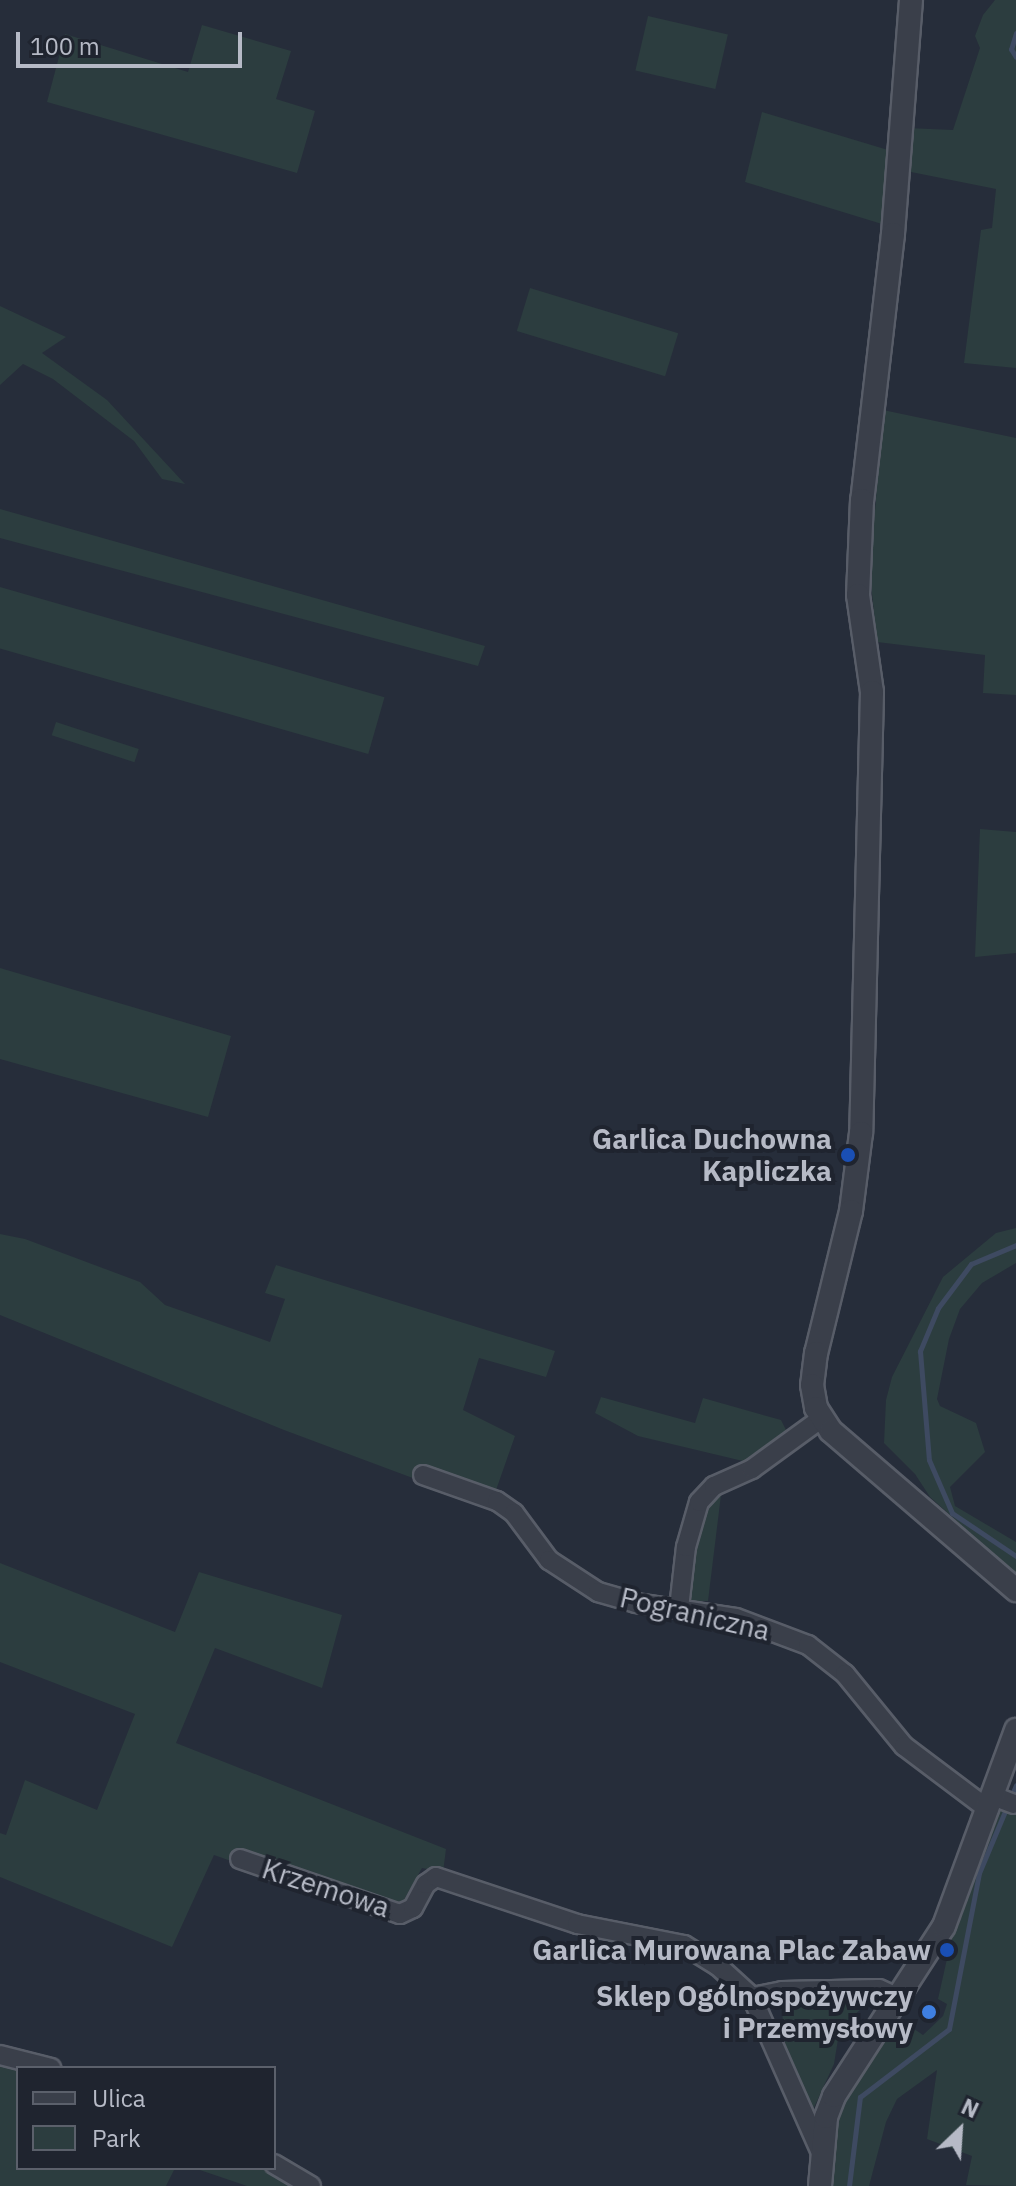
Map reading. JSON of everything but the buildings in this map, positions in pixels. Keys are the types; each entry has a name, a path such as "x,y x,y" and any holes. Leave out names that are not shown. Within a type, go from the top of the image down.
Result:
{"street":[{"path":"911,0 893,234 865,450 858,595 872,692 861,1133 851,1211 816,1353 812,1385 816,1408 831,1431 1016,1590"},
{"path":"679,1608 686,1547 699,1502 714,1486 752,1469 822,1418"},
{"name":"Pograniczna","path":"423,1475 497,1501 514,1513 549,1560 587,1586 636,1603 736,1618 808,1645 845,1674 913,1755 999,1802"},
{"path":"820,2186 826,2117 834,2096 944,1926 999,1802 1016,1730"},
{"name":"Krzemowa","path":"240,1859 400,1914 413,1908 426,1884 436,1877 577,1924 684,1945 718,1966 752,1997 823,2157"},
{"path":"752,1997 782,1991 879,1989 897,1997"},
{"path":"0,2055 43,2066"},
{"path":"276,2165 311,2186"}],"green space":[{"path":"995,0 1016,0 1016,368 964,363 981,230 992,228 996,189 906,171 907,128 953,130 980,48 975,36 983,15"},
{"path":"648,16 728,34 715,89 635,71"},
{"path":"202,25 291,51 276,99 315,111 297,173 47,102 65,34 188,72"},
{"path":"762,112 888,150 882,224 745,182"},
{"path":"530,288 678,333 665,376 517,331"},
{"path":"0,306 66,337 42,353 107,400 185,484 162,479 134,441 53,379 23,364 0,385"},
{"path":"883,410 1016,438 1016,695 983,693 985,655 877,642 870,574"},
{"path":"0,509 485,646 478,666 0,538"},
{"path":"0,587 385,697 368,754 0,648"},
{"path":"56,722 139,749 134,762 52,735"},
{"path":"980,829 1016,832 1016,953 975,957"},
{"path":"0,968 231,1036 208,1117 0,1059"},
{"path":"1016,1228 1016,1263 982,1283 960,1309 949,1339 937,1399 940,1406 976,1423 985,1452 950,1487 955,1506 1016,1542 1016,1574 930,1497 915,1474 884,1443 886,1400 892,1377 943,1277 996,1233"},
{"path":"0,1234 25,1239 140,1282 165,1305 270,1342 285,1299 265,1293 276,1265 555,1351 546,1377 479,1358 463,1410 515,1436 495,1493 418,1480 284,1430 0,1315"},
{"path":"601,1397 695,1423 703,1398 781,1420 790,1438 747,1462 638,1436 595,1413"},
{"path":"721,1495 708,1601 685,1601 705,1503"},
{"path":"0,1563 175,1632 199,1572 342,1615 322,1688 215,1648 176,1743 446,1849 443,1872 422,1868 400,1907 388,1907 236,1849 231,1861 214,1855 172,1947 0,1877 0,1833 6,1835 25,1780 97,1810 135,1714 0,1662"},
{"path":"997,1806 1016,1814 1016,2186 966,2185 972,2156 927,2139 937,2070 897,2099 886,2122 869,2186 832,2186 837,2123 847,2095 895,2016 923,2035 943,2016 947,2004 938,1999 955,1923"},
{"path":"874,1998 840,2027 834,2064 811,2114 786,2055 781,2000"},
{"path":"0,2060 16,2067 16,2170 174,2170 166,2186 0,2186"},
{"path":"200,2170 271,2170 297,2186 247,2186"}],"waterway":[{"path":"1016,33 1011,49 1016,57"},
{"path":"1016,1245 971,1264 938,1308 920,1351 929,1460 952,1513 1016,1556"},
{"path":"849,2186 860,2097 949,2029 979,1873 1016,1785"}],"place":[{"name":"Garlica Duchowna Kapliczka","path":"848,1155"},
{"name":"Garlica Murowana Plac Zabaw","path":"947,1950"},
{"name":"Sklep Ogólnospożywczy i Przemysłowy","path":"929,2012"}]}
